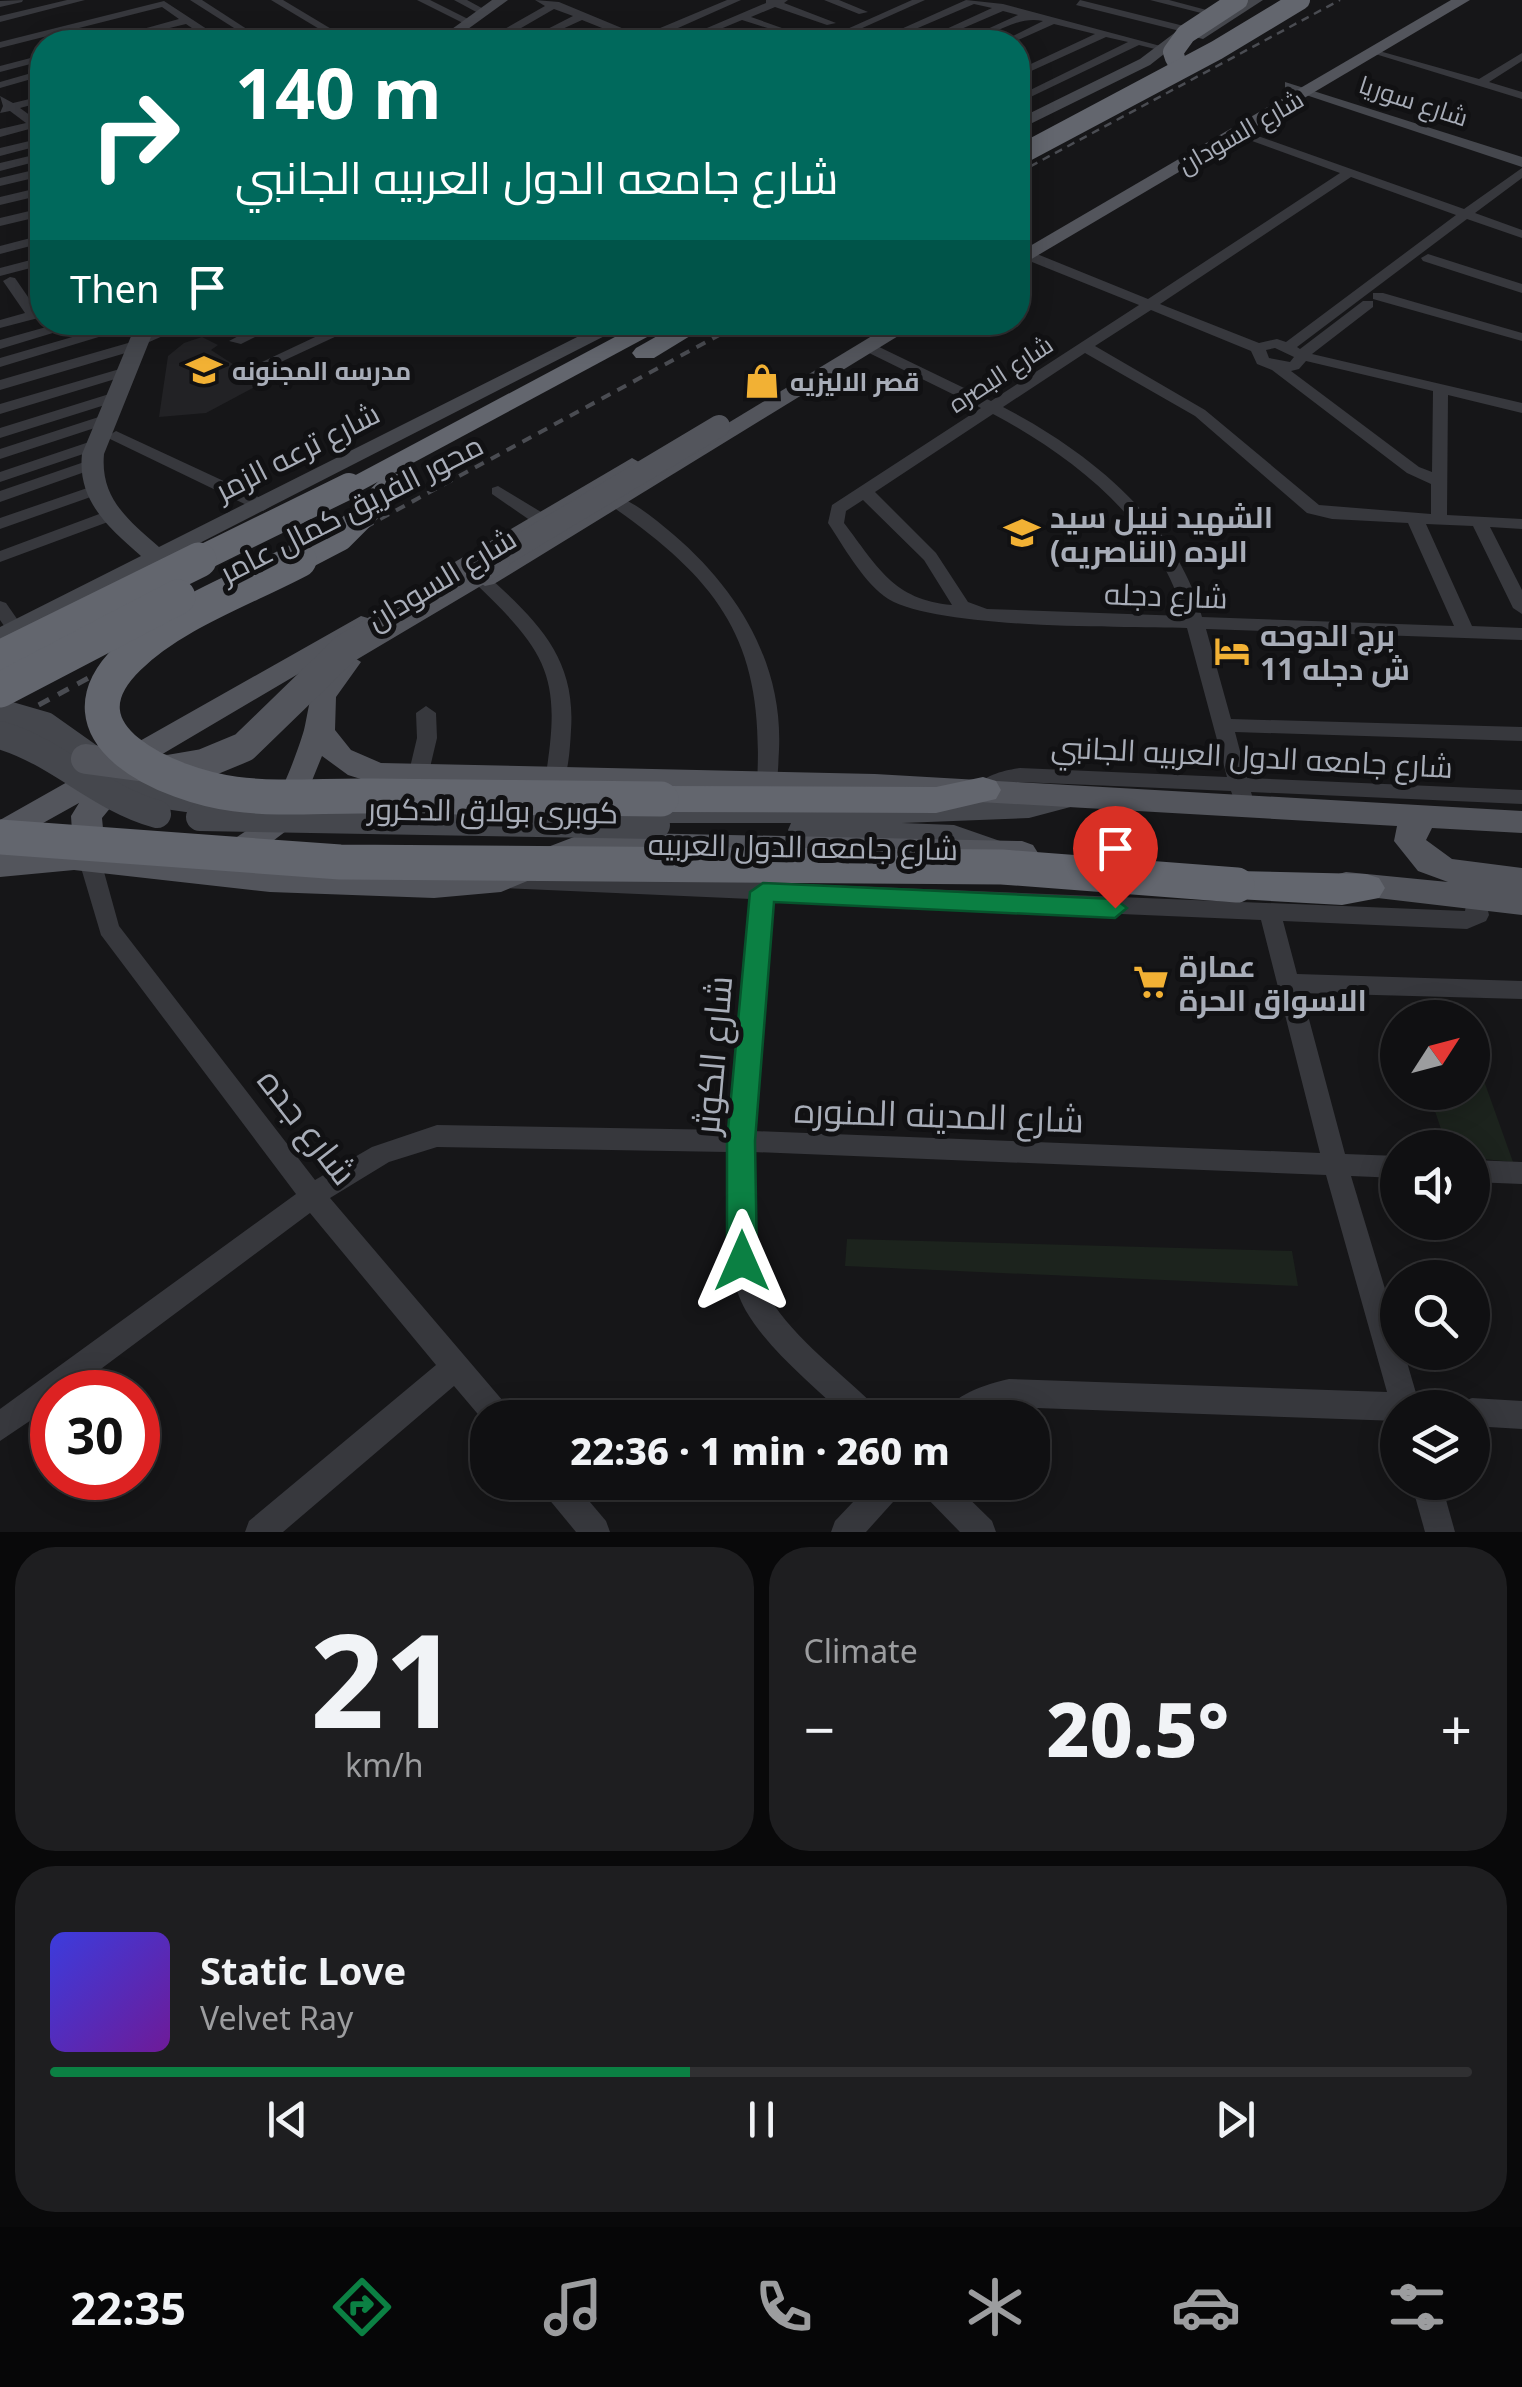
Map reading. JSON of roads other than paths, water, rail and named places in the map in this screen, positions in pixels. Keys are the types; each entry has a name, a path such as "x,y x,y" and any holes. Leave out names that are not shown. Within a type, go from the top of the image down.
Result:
{"highway":[{"path":"1169,53 1276,0"},
{"path":"1030,150 1205,57 1300,0"},
{"path":"1030,133 1173,52 1181,38 1223,3"},
{"name":"محور الفريق كمال عامر","path":"0,658 381,470 638,335"},
{"name":"محور الفريق كمال عامر","path":"1,702 392,486 677,335"},
{"path":"392,486 340,538 162,632 126,660 103,694 105,725 113,741 149,769 234,794 658,812 936,800 983,790"},
{"path":"0,836 340,862 1002,866 1342,892 1366,888"}],"main road":[{"name":"شارع السودان","path":"1030,247 1237,132 1302,86 1321,67 1440,0"},
{"path":"1321,67 1349,58 1454,0"},
{"name":"شارع السودان","path":"1030,247 1302,86 1376,51 1462,0"},
{"name":"شارع السودان","path":"0,836 859,335"},
{"name":"شارع السودان","path":"320,708 372,643 889,335"},
{"path":"86,760 168,770 203,764 244,747 345,648 719,426 741,412 749,398"},
{"path":"278,674 282,684 320,708"},
{"path":"191,726 283,699 320,708"},
{"path":"205,874 283,817 320,708"},
{"name":"شارع جامعه الدول العربيه","path":"320,708 330,748 350,764 380,774 983,790 1068,798 1243,796 1424,818 1522,822"},
{"path":"0,866 38,859 90,861 86,816 110,784 148,751"},
{"path":"1424,818 1411,829 1410,841 1426,861 1447,869 1522,880"},
{"name":"شارع جامعه الدول العربيه","path":"90,861 205,874 450,884 504,880 587,844 990,850 1522,902"}],"street":[{"path":"0,4 18,0"},
{"path":"0,19 80,0"},
{"path":"34,30 131,0"},
{"path":"195,0 239,30"},
{"path":"276,0 327,30"},
{"path":"422,0 459,30"},
{"path":"458,0 484,12"},
{"path":"466,30 502,0"},
{"path":"468,30 514,0"},
{"path":"540,0 617,30"},
{"path":"570,9 590,0"},
{"path":"669,30 736,0"},
{"path":"829,0 863,12"},
{"path":"851,30 920,0"},
{"path":"904,30 972,0 1169,53"},
{"path":"951,30 1019,0"},
{"path":"1155,0 1223,3"},
{"path":"1030,121 1256,0"},
{"path":"708,30 773,1 830,24"},
{"path":"1029,30 1083,2 1188,30"},
{"path":"1145,62 1169,53 1188,30 1223,3"},
{"path":"510,30 554,4"},
{"path":"106,30 177,12"},
{"path":"131,30 177,12"},
{"path":"64,30 177,12 202,30"},
{"path":"552,30 584,14"},
{"path":"992,30 1027,15"},
{"path":"742,17 778,30"},
{"path":"607,30 612,28"},
{"path":"1030,55 1086,29"},
{"path":"2,40 30,31"},
{"path":"1030,68 1104,34"},
{"path":"2,40 30,39"},
{"path":"2,40 16,54"},
{"path":"1030,94 1137,42"},
{"path":"1376,51 1522,96"},
{"path":"1480,83 1522,56"},
{"path":"0,69 30,61"},
{"path":"0,85 30,76"},
{"name":"شارع سوريا","path":"1302,86 1522,159"},
{"path":"2,103 30,90"},
{"path":"2,103 30,100"},
{"path":"2,103 30,120"},
{"path":"1058,105 1058,111 1068,120 1097,118"},
{"path":"0,133 30,126"},
{"path":"1030,130 1051,136 1046,146"},
{"path":"1237,132 1522,234"},
{"path":"0,152 30,145"},
{"path":"0,167 30,160"},
{"name":"شارع البصره","path":"972,612 929,610 891,595 836,523 838,509 1348,172"},
{"path":"1298,352 1428,258 1522,172"},
{"path":"0,182 30,175"},
{"path":"1298,352 1471,217 1522,186"},
{"path":"0,201 30,194"},
{"path":"19,245 4,226 30,216"},
{"path":"0,250 30,242"},
{"path":"1030,257 1258,348 1298,352 1522,408"},
{"path":"1428,258 1522,289"},
{"path":"30,266 5,276 30,305"},
{"path":"1378,296 1522,337"},
{"path":"0,324 30,316"},
{"path":"0,346 38,335"},
{"path":"0,362 131,335"},
{"path":"0,386 139,335"},
{"path":"148,335 119,396 107,433 108,463 114,493 163,552"},
{"path":"148,335 90,466 96,490 110,515 163,552"},
{"path":"236,340 248,335"},
{"path":"250,372 331,335"},
{"name":"شارع ترعه الزمر","path":"4,621 272,507 599,335"},
{"path":"868,347 994,408 1086,464 1135,510 1173,564 1196,624 1243,796"},
{"path":"1086,347 1200,413 1313,509 1332,514 1522,524"},
{"path":"1258,348 1257,356 1413,470 1440,482"},
{"path":"1277,367 1300,364 1298,352"},
{"path":"0,409 130,370"},
{"path":"1439,520 1442,389"},
{"path":"0,433 119,396"},
{"path":"0,477 107,433"},
{"path":"0,454 107,433 272,507"},
{"path":"0,497 90,466"},
{"path":"45,726 34,698 32,667 54,632 272,507 326,486"},
{"path":"0,524 96,490"},
{"path":"498,491 540,519"},
{"path":"865,492 909,534 949,581 962,606 972,612"},
{"path":"616,501 691,560 746,630 769,693 772,740 767,783"},
{"path":"0,556 110,515"},
{"path":"1414,518 1465,631"},
{"path":"1479,522 1522,608"},
{"path":"482,580 532,626 558,674 564,722 555,780"},
{"name":"شارع دجله","path":"972,612 1196,624 1522,634"},
{"name":"كوبرى بولاق الدكرور","path":"1,702 45,726 86,760 138,791 196,802 658,812 954,836 990,850"},
{"path":"418,776 425,751 426,712"},
{"path":"1224,725 1522,734"},
{"name":"كوبرى بولاق الدكرور","path":"0,735 36,747 112,801 160,815 965,813 1028,808 1068,798"},
{"name":"شارع جامعه الدول العربيه الجانبي","path":"983,790 1020,775 1243,796 1522,797"},
{"name":"شارع جده","path":"90,861 109,929 314,1198 484,1400"},
{"path":"504,880 1271,916 1466,920 1478,915 1476,899"},
{"name":"شارع الكوثر","path":"763,892 741,1141 746,1282 770,1319 849,1400"},
{"path":"1271,916 1335,1164 1400,1390"},
{"path":"1287,984 1522,990"},
{"name":"شارع المدينه المنوره","path":"0,1426 386,1150 437,1136 741,1141 1380,1166"},
{"path":"1490,1171 1522,1173"},
{"path":"260,1532 456,1366"},
{"path":"985,1400 1009,1392 1380,1406"},
{"path":"1490,1413 1522,1416"},
{"path":"569,1500 595,1532"},
{"path":"846,1532 875,1500"},
{"path":"950,1500 982,1532"},
{"path":"1431,1500 1440,1532"}],"railway":[{"path":"1030,167 1340,0"},
{"path":"301,562 719,335"},
{"path":"0,726 306,560"}],"place":[{"name":"مدرسه المجنونه","path":"204,370"},
{"name":"قصر الاليزيه","path":"762,381"},
{"name":"الشهيد نبيل سيد الرده (الناصريه)","path":"1022,533"},
{"name":"برج الدوحه 11 ش دجله","path":"1232,651"},
{"name":"عمارة الاسواق الحرة","path":"1151,982"}]}
